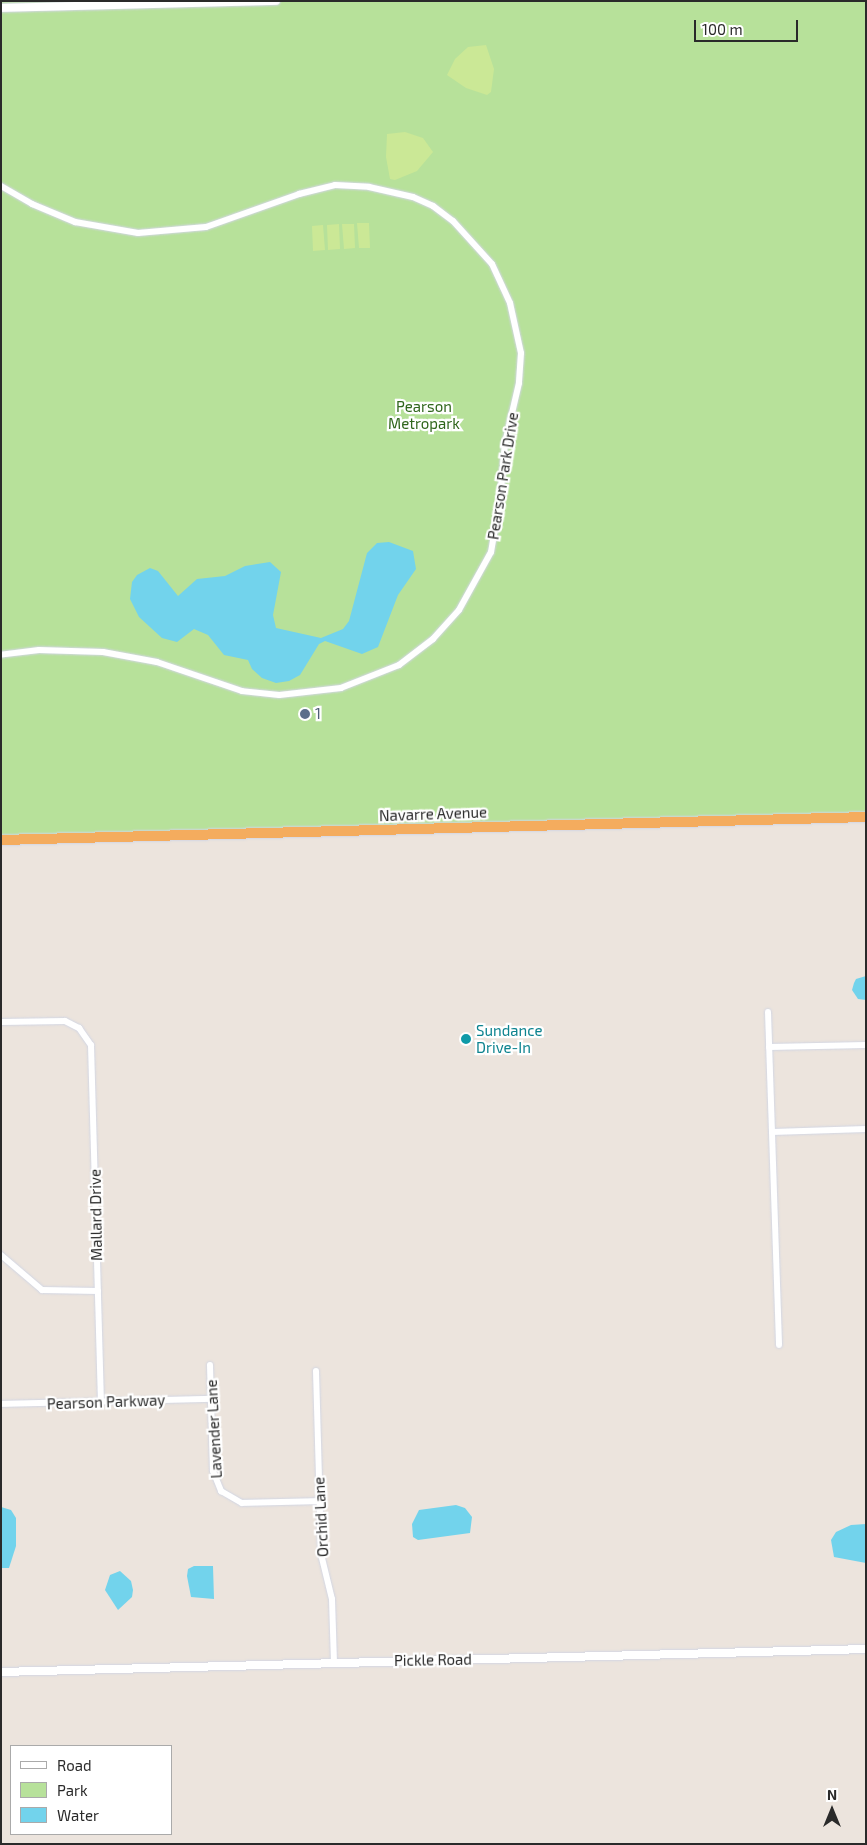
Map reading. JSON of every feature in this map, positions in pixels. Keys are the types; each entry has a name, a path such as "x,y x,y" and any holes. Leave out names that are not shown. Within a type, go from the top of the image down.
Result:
{"highway":[{"name":"Navarre Avenue","path":"1,840 866,817"}],"street":[{"path":"1,8 276,1"},
{"name":"Pearson Park Drive","path":"1,186 32,204 75,222 138,232 206,227 299,194 335,185 369,187 412,197 433,206 468,234 492,264 510,304 521,353 519,383 505,443 499,507 490,552 459,610 433,639 399,664 341,688 279,695 242,691 157,662 103,652 39,650 1,655"},
{"path":"768,1012 779,1345"},
{"name":"Mallard Drive","path":"1,1022 65,1021 82,1030 92,1053 101,1402"},
{"path":"769,1047 866,1045"},
{"path":"772,1132 866,1129"},
{"path":"1,1255 32,1284 45,1291 98,1291"},
{"name":"Lavender Lane","path":"210,1365 214,1475 221,1491 242,1503 320,1501"},
{"name":"Orchid Lane","path":"316,1370 321,1554 332,1599 334,1662"},
{"name":"Pearson Parkway","path":"1,1404 211,1399"},
{"name":"Pickle Road","path":"1,1672 866,1649"}],"green space":[{"name":"Pearson Metropark","path":"1,1 866,1 866,817 1,840"},
{"path":"486,45 494,69 491,92 487,95 466,88 447,75 455,59 468,47"},
{"path":"405,132 423,138 433,152 417,171 395,180 390,179 386,157 387,134"},
{"path":"357,223 369,223 370,248 359,248"},
{"path":"339,224 340,249 328,250 327,225"},
{"path":"342,224 354,224 355,248 344,249"},
{"path":"323,225 325,250 313,251 312,226"}],"water":[{"path":"389,542 413,551 416,569 398,595 378,647 362,654 325,641 319,644 300,675 289,681 276,683 262,678 252,669 248,660 224,655 208,635 194,629 177,642 162,638 139,617 130,599 132,582 137,575 150,568 158,571 178,596 197,579 225,576 245,566 270,562 281,572 273,615 276,628 321,638 343,629 349,621 367,553 377,543"},
{"path":"866,976 866,1000 858,999 852,990 854,983 856,979"},
{"path":"456,1505 465,1508 472,1517 470,1533 418,1540 413,1537 412,1524 419,1510"},
{"path":"1,1507 11,1510 16,1518 16,1546 9,1568 1,1568"},
{"path":"866,1524 866,1563 834,1557 831,1540 836,1532 851,1525"},
{"path":"194,1566 213,1566 214,1599 191,1597 187,1576 188,1569"},
{"path":"120,1571 131,1581 133,1590 132,1597 118,1610 105,1590 110,1575"}],"place":[{"name":"1","path":"305,714"},
{"name":"Sundance Drive-In","path":"466,1039"}]}
